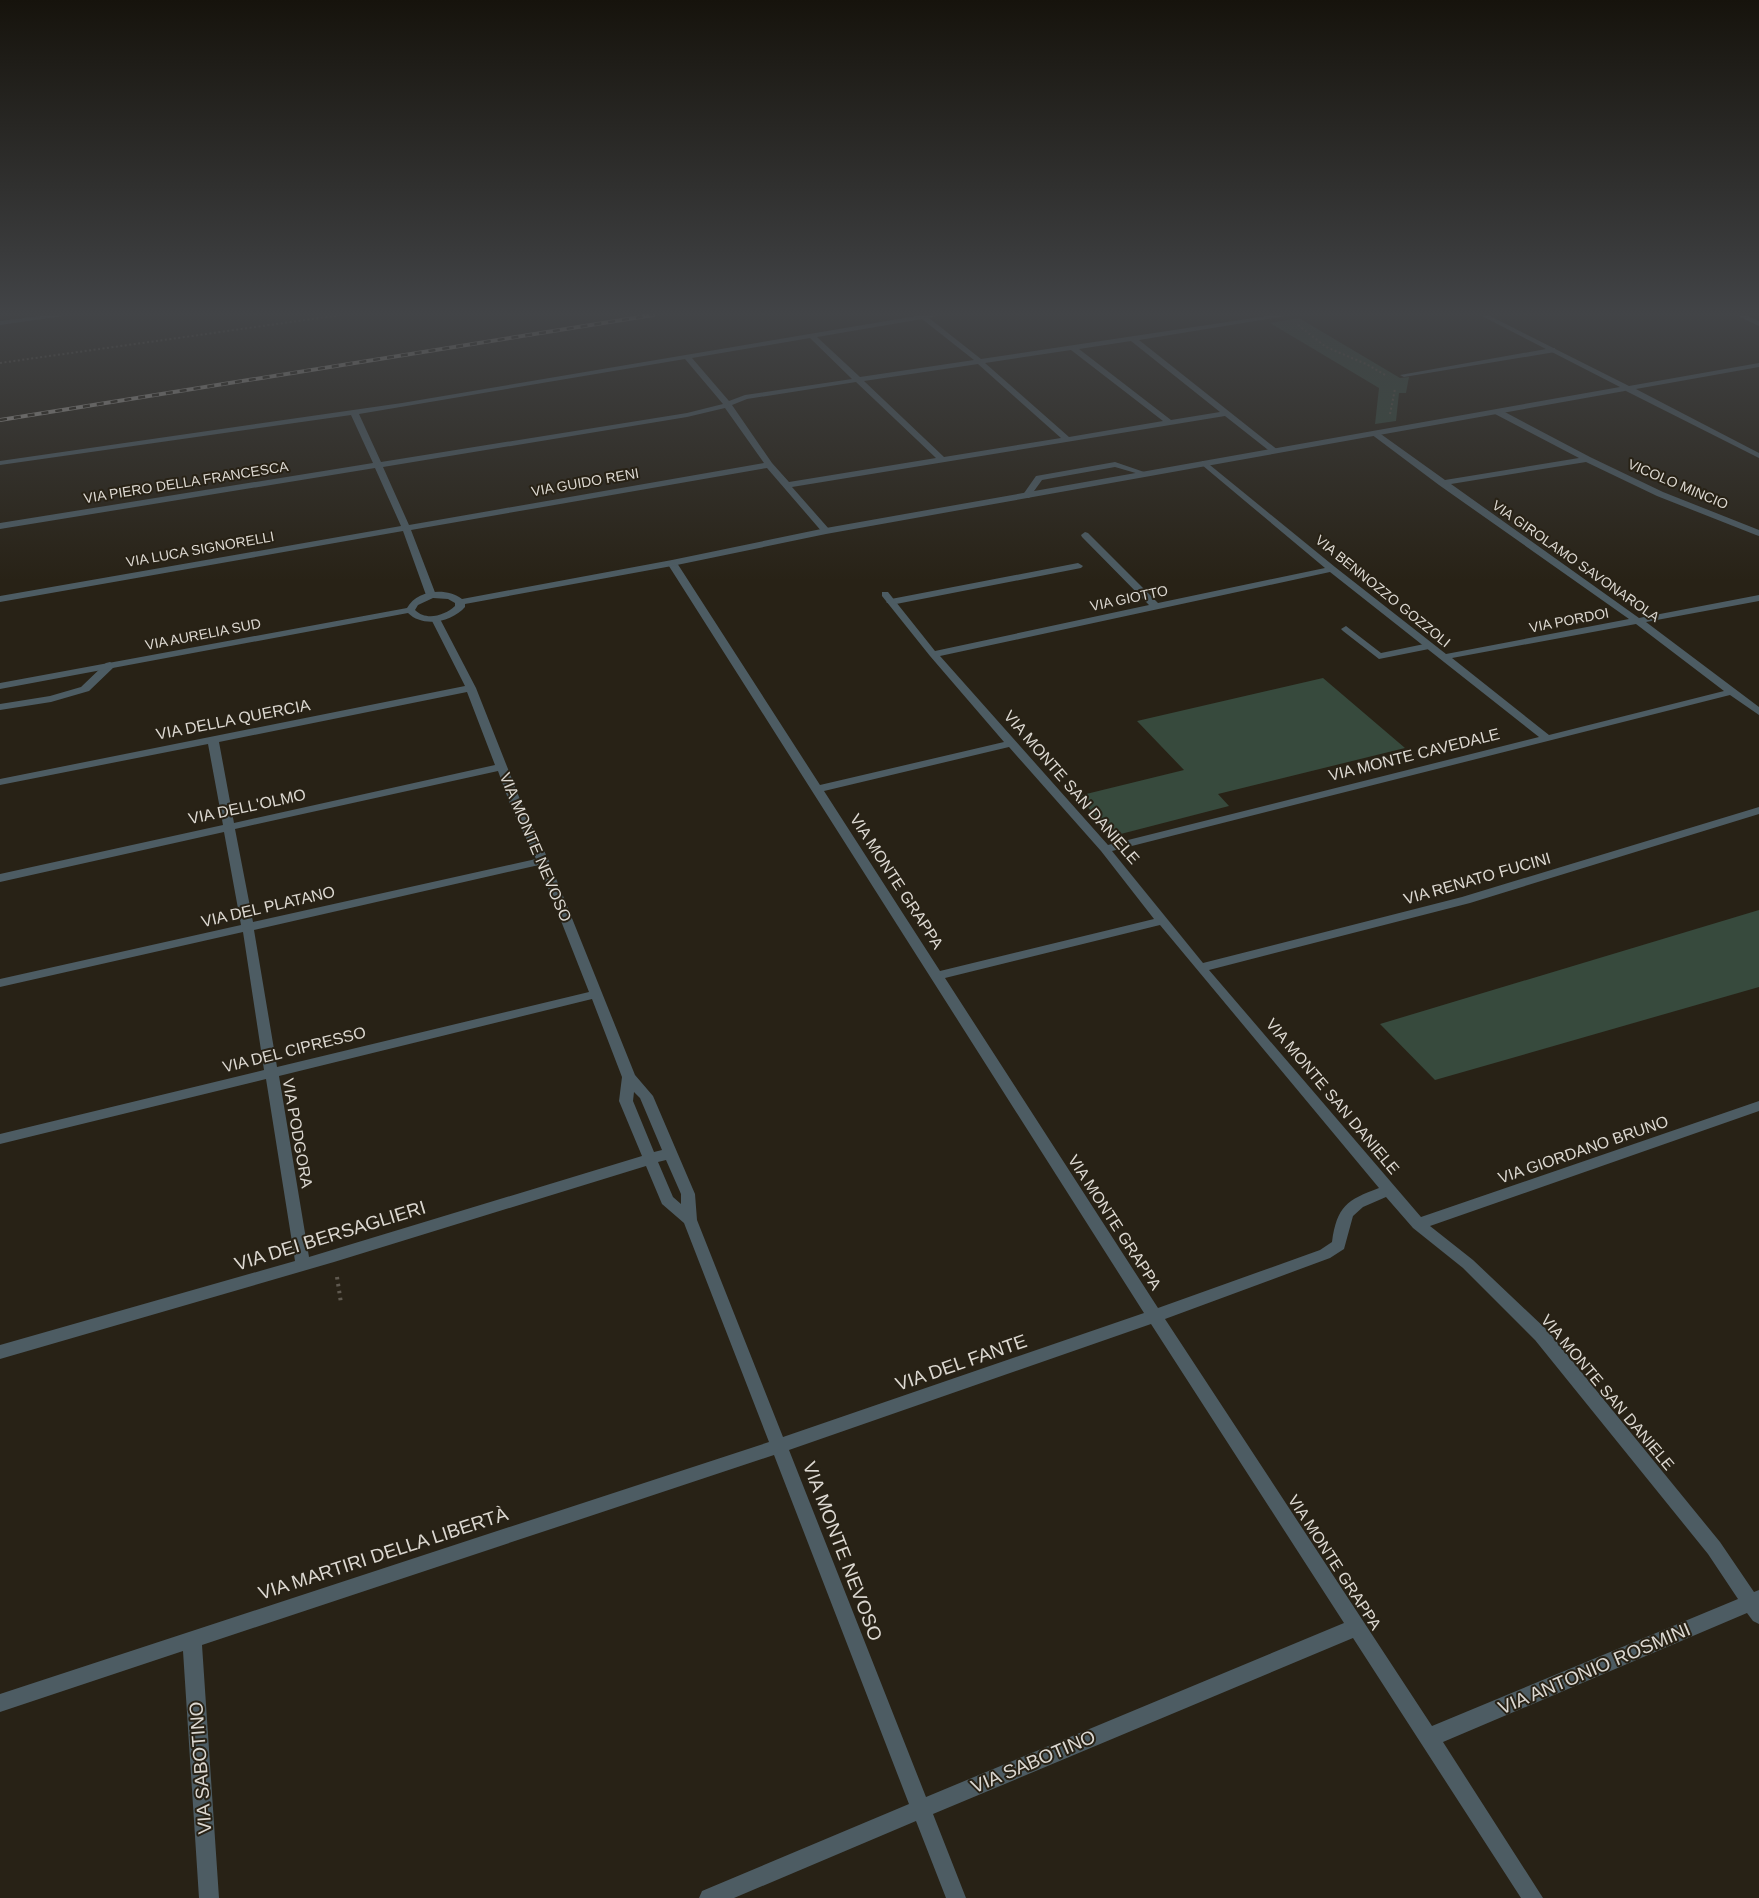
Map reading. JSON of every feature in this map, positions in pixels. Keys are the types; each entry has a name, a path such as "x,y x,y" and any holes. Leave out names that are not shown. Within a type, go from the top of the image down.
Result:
{"street":[{"path":"0,463 404,404"},
{"name":"VIA PIERO DELLA FRANCESCA","path":"0,526 687,415 731,404"},
{"path":"884,404 943,460"},
{"path":"1027,404 1067,439"},
{"path":"1146,404 1170,422"},
{"path":"1215,404 1275,451"},
{"path":"460,602 460,607 456,612 436,619 421,618 413,615 410,610 414,603 431,596 447,595 460,602 672,563 826,531 1548,404"},
{"path":"1656,404 1759,456"},
{"path":"726,406 769,465 826,531"},
{"path":"354,412 376,465 406,527 431,596"},
{"name":"VICOLO MINCIO","path":"1498,412 1587,459 1660,494 1759,533"},
{"path":"788,485 1227,413"},
{"name":"VIA GIROLAMO SAVONAROLA","path":"1375,434 1638,621 1759,712"},
{"path":"1442,483 1587,459"},
{"path":"1026,496 1039,478 1084,469 1116,464 1146,474"},
{"name":"VIA BENNOZZO GOZZOLI","path":"1205,464 1429,646 1547,738"},
{"name":"VIA GUIDO RENI","path":"406,527 769,465"},
{"name":"VIA LUCA SIGNORELLI","path":"0,598 406,527"},
{"path":"1085,535 1155,606"},
{"name":"VIA MONTE GRAPPA","path":"672,563 1155,1317 1533,1898"},
{"name":"VIA MONTE SAN DANIELE","path":"1078,566 888,598 933,654 1105,849 1200,968 1418,1224 1468,1264 1541,1335 1714,1548 1756,1606"},
{"name":"VIA GIOTTO","path":"933,654 1332,568"},
{"name":"VIA PORDOI","path":"1444,657 1759,598"},
{"name":"VIA AURELIA SUD","path":"0,686 410,610"},
{"name":"VIA MONTE NEVOSO","path":"436,619 472,688 517,807 543,861 629,1077 646,1096 688,1194 690,1220 956,1898"},
{"path":"1346,629 1379,656 1429,646"},
{"path":"0,707 51,699 85,689 110,665"},
{"name":"VIA DELLA QUERCIA","path":"0,782 472,688"},
{"name":"VIA MONTE CAVEDALE","path":"1105,849 1732,692"},
{"name":"VIA PODGORA","path":"213,740 248,928 270,1073 303,1265"},
{"path":"817,789 1012,743"},
{"name":"VIA DELL'OLMO","path":"0,878 502,767"},
{"name":"VIA RENATO FUCINI","path":"1200,968 1466,900 1759,810"},
{"name":"VIA DEL PLATANO","path":"0,983 543,861"},
{"path":"937,976 1162,921"},
{"name":"VIA DEL CIPRESSO","path":"0,1138 596,994"},
{"name":"VIA MONTE NEVOSO","path":"629,1077 626,1101 666,1200 690,1220"},
{"name":"VIA GIORDANO BRUNO","path":"1418,1224 1759,1106"},
{"name":"VIA DEI BERSAGLIERI","path":"0,1352 334,1256 670,1153"},
{"name":"VIA DEL FANTE","path":"779,1445 1155,1317 1325,1254 1339,1245 1342,1219 1351,1206 1389,1190"},
{"name":"VIA MARTIRI DELLA LIBERTÀ","path":"0,1703 779,1445"},
{"name":"VIA ANTONIO ROSMINI","path":"1428,1738 1756,1606"},
{"name":"VIA SABOTINO","path":"709,1898 920,1808 1357,1627"},
{"name":"VIA SABOTINO","path":"192,1639 209,1898"}],"path":[{"path":"1388,431 1393,404"},
{"path":"334,1256 341,1303"}],"green space":[{"path":"1377,404 1398,404 1396,421 1375,424"},
{"path":"1323,678 1405,748 1218,794 1229,806 1113,836 1078,796 1184,770 1137,721"},
{"path":"1759,910 1759,987 1435,1080 1380,1024"}],"railway":[{"path":"0,420 102,404"}]}
